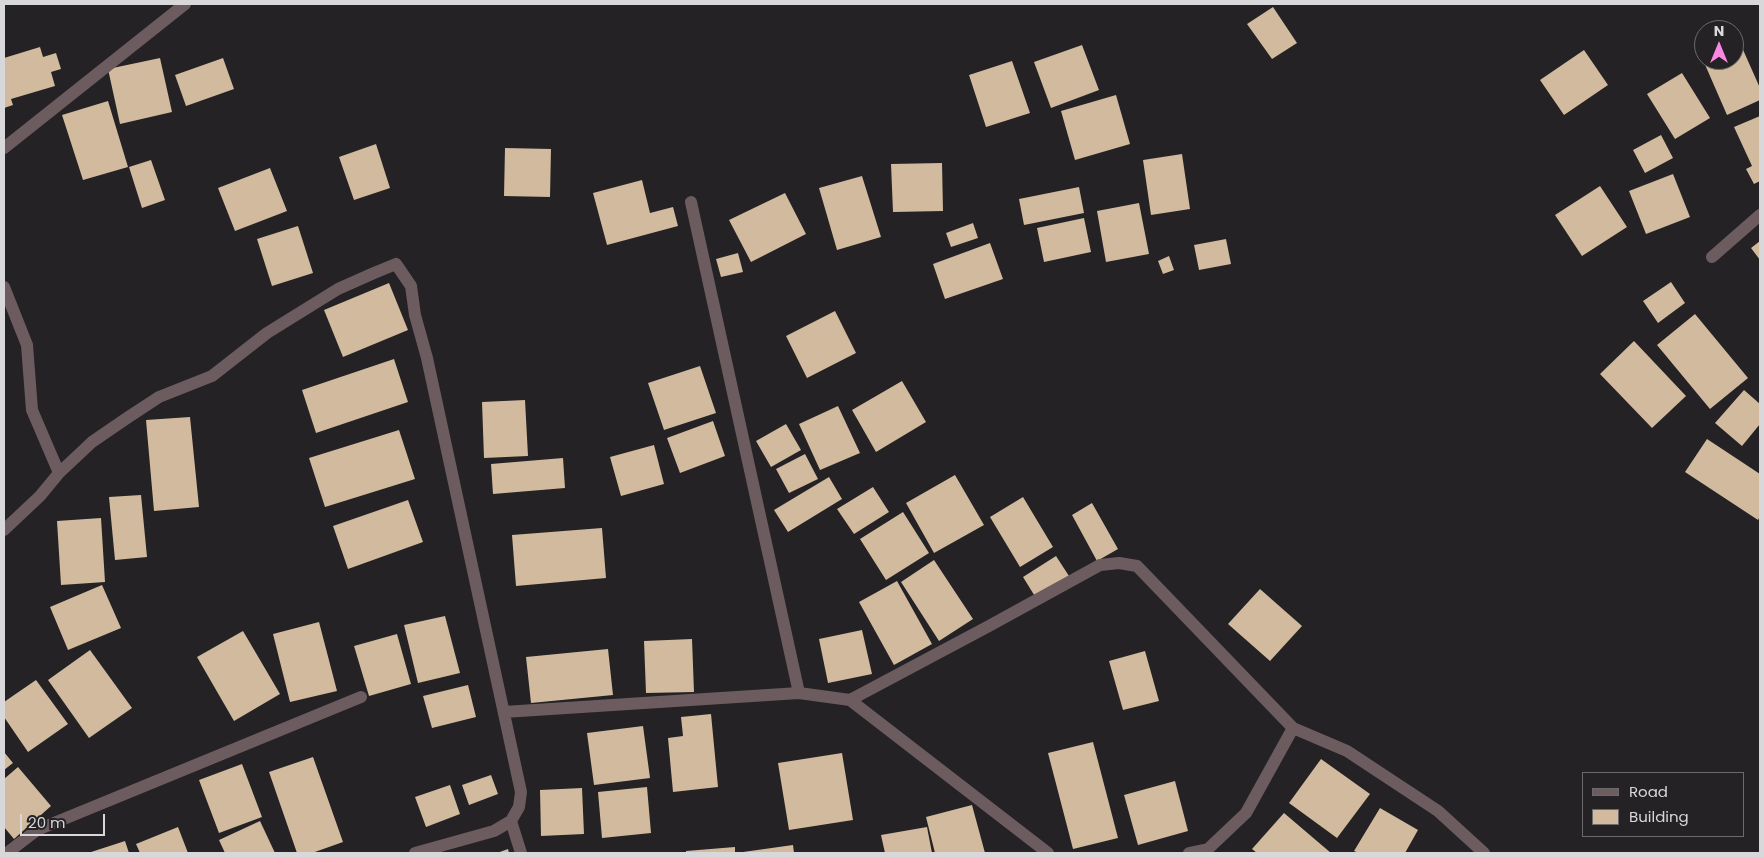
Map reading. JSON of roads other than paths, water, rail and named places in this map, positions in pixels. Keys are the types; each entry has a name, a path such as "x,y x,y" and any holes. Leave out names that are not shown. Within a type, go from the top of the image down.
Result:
{"street":[{"path":"4,148 185,4"},
{"path":"691,202 799,694"},
{"path":"1712,257 1760,215"},
{"path":"4,530 92,442 159,397 212,376 267,334 338,289 396,264 411,286 415,315 427,358 521,792 519,807 511,821 494,831 415,853"},
{"path":"4,287 27,345 32,410 60,473"},
{"path":"850,700 1100,564 1119,563 1137,566 1292,728 1347,751 1438,811 1484,853"},
{"path":"504,712 799,694 850,700 1048,853"},
{"path":"7,853 37,830 361,697"},
{"path":"1189,853 1208,851 1246,812 1292,728"},
{"path":"511,821 521,853"}]}
